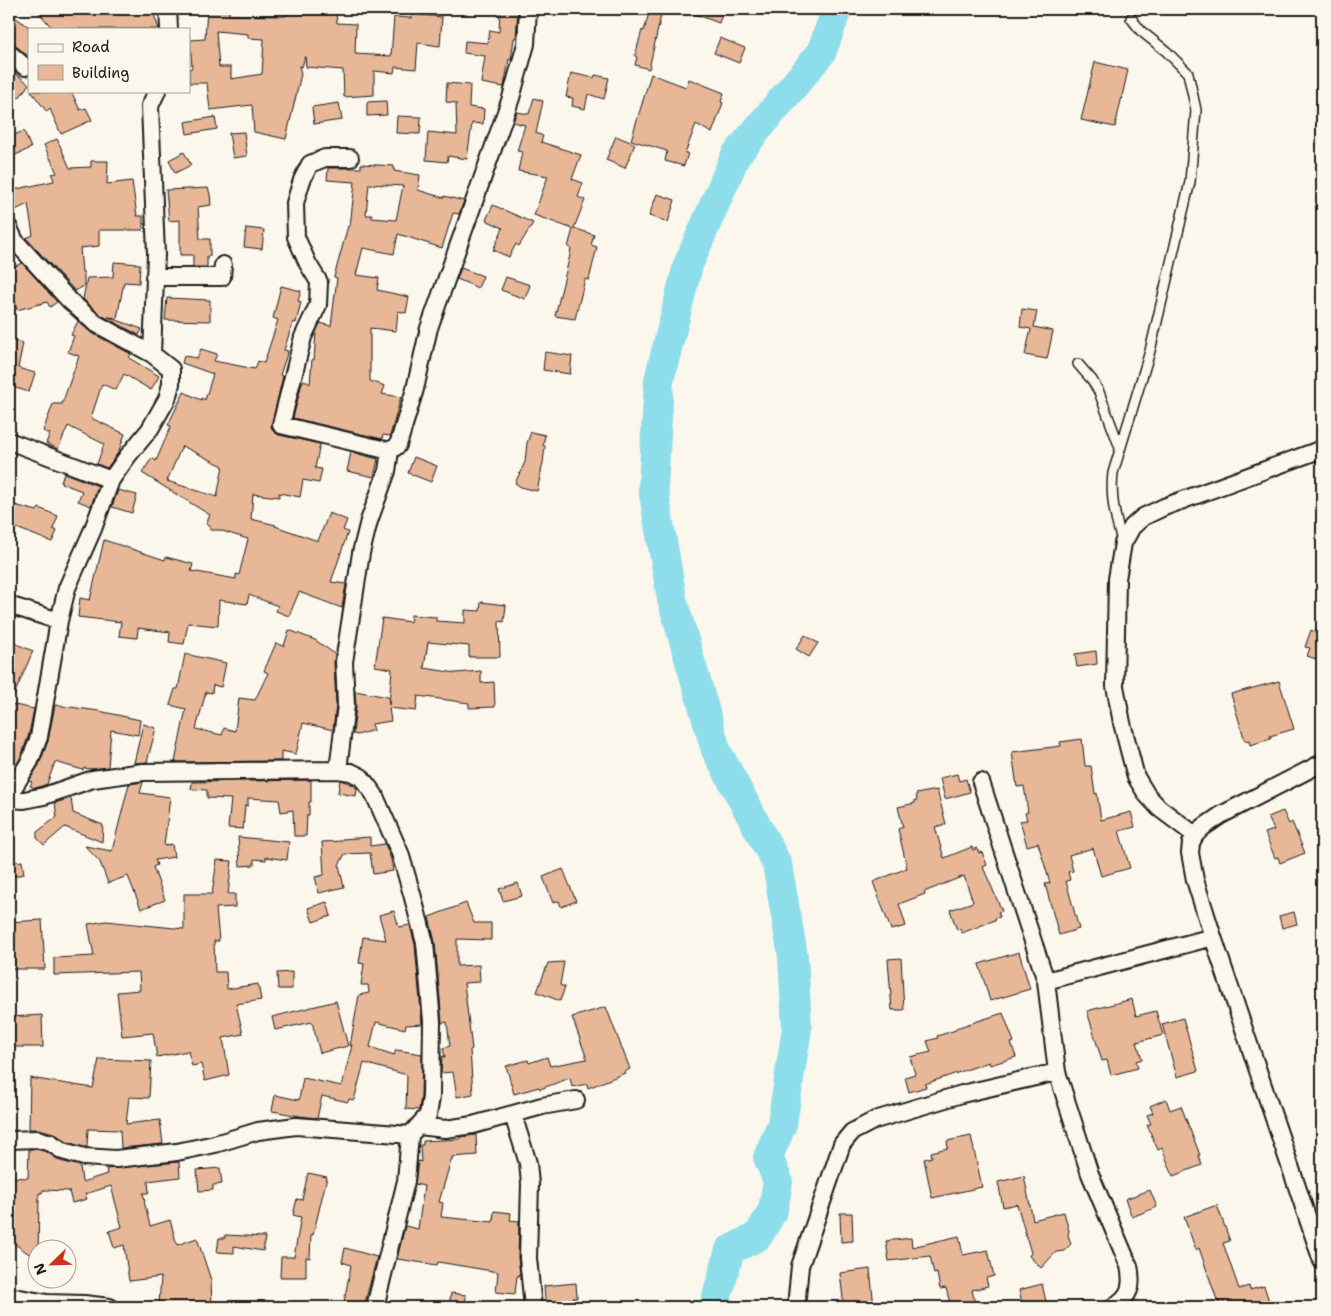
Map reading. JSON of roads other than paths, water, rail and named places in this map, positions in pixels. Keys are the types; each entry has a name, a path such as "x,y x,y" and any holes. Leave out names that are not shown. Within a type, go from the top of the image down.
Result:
{"street":[{"path":"168,9 169,28"},
{"path":"338,770 346,705 344,662 361,553 369,521 387,471 390,451 398,445 415,389 429,328 511,98 526,44 528,9"},
{"path":"9,53 25,67"},
{"path":"152,354 156,254 150,106 157,92"},
{"path":"350,158 325,158 310,164 302,180 295,203 296,237 308,264 319,282 318,305 303,337 281,425 390,451"},
{"path":"9,795 30,761 39,737 67,588 93,529 111,480 150,429 167,399 171,384 171,370 152,354 96,323 69,300 11,238"},
{"path":"154,277 222,277 223,265"},
{"path":"9,441 111,480"},
{"path":"1195,835 1159,808 1147,794 1136,777 1122,723 1116,686 1117,579 1123,543 1132,527 1143,517 1164,507 1322,449"},
{"path":"9,605 60,621"},
{"path":"1322,763 1221,815 1195,835 1190,848 1191,865 1213,936 1322,1261"},
{"path":"9,800 24,800 44,796 93,779 143,772 338,770 351,772 361,777 374,794 400,853 422,931 432,1021 432,1060 428,1115 414,1130 406,1181 375,1307"},
{"path":"981,782 1046,981 1057,1072 1090,1174 1129,1266 1132,1281 1128,1294 1113,1307"},
{"path":"1046,981 1213,936"},
{"path":"796,1307 800,1266 842,1144 852,1132 875,1120 954,1097 1057,1072"},
{"path":"9,1140 37,1139 51,1143 63,1151 84,1157 116,1159 177,1152 215,1144 258,1131 296,1126 414,1130 445,1129 473,1125 542,1106 576,1100"},
{"path":"513,1115 528,1163 530,1184 528,1249 533,1307"},
{"path":"9,1296 47,1303 110,1307"}],"lane":[{"path":"1123,543 1113,507 1111,490 1113,473 1150,351 1190,182 1196,110 1188,73 1166,51 1141,31 1131,18"},
{"path":"1078,364 1092,380 1099,392 1120,448"}],"waterway":[{"path":"714,1307 730,1250 758,1236 773,1210 778,1181 768,1157 782,1124 797,1028 793,956 777,864 716,750 672,599 653,488 659,380 688,265 736,155 821,53 837,9"}]}
